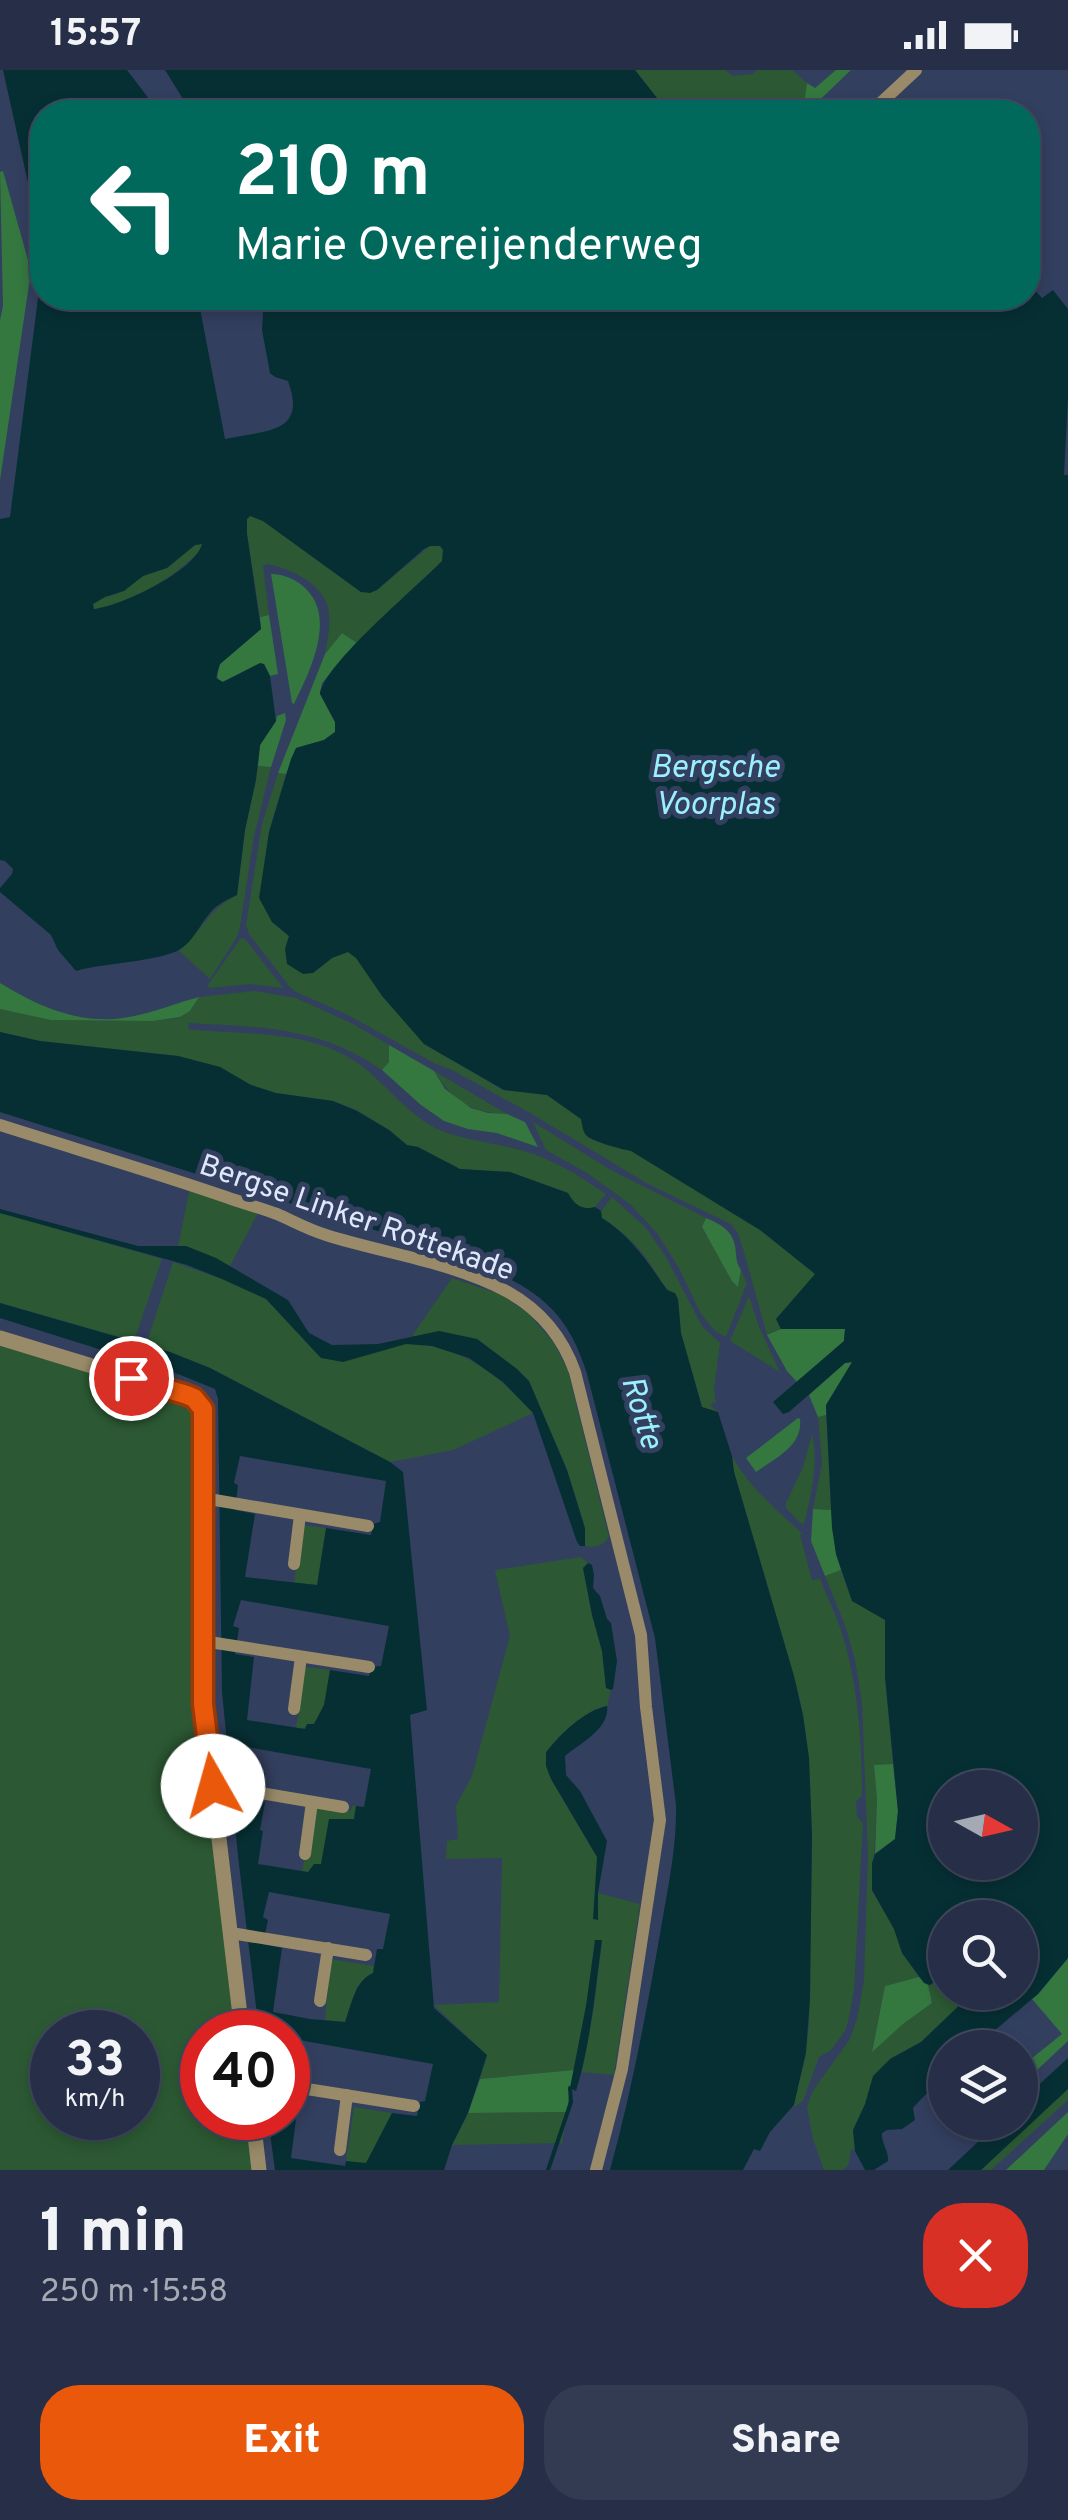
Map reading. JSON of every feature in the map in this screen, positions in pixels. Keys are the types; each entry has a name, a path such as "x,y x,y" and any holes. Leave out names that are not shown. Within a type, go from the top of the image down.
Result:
{"street":[{"path":"884,100 916,70"},
{"name":"Bergse Linker Rottekade","path":"0,1125 222,1195 323,1234 479,1280 527,1304 551,1326 567,1349 642,1635 660,1820 622,2069 596,2170"},
{"path":"0,1338 194,1398 203,1409 210,1499 209,1642 203,1704 222,1787 241,2010"},
{"path":"210,1499 368,1526"},
{"path":"294,1564 300,1514"},
{"path":"209,1642 369,1667"},
{"path":"294,1708 302,1656"},
{"path":"222,1787 343,1807"},
{"path":"304,1854 312,1802"},
{"path":"237,1934 366,1954"},
{"path":"320,2001 328,1948"},
{"path":"310,2089 414,2106"},
{"path":"340,2150 347,2095"},
{"path":"256,2140 259,2170"}],"green space":[{"path":"635,70 725,70 733,76 757,70 792,70 807,83 802,100 659,100"},
{"path":"836,70 851,70 820,100 802,100 807,83 815,88"},
{"path":"3,171 30,278 0,480 3,306"},
{"path":"250,516 263,521 361,592 377,590 430,546 443,549 442,561 357,643 342,633 325,654 327,604 302,577 276,566 263,566 269,615 260,617 247,534"},
{"path":"202,544 190,560 152,588 94,610 93,604 117,594 143,576 167,568 195,545"},
{"path":"271,574 303,586 315,602 319,616 317,647 294,704 292,703"},
{"path":"269,615 278,674 270,676 264,664 260,664 218,681 220,664 261,629 260,617"},
{"path":"342,633 357,643 322,683 320,693 335,722 335,732 324,740 296,748 286,774 278,773 325,654"},
{"path":"285,713 271,767 258,766 260,745 277,716"},
{"path":"258,766 271,767 254,836 240,927 210,979 178,950 218,907 237,895"},
{"path":"278,773 286,774 269,832 272,922 289,936 285,949 313,973 348,951 424,1044 503,1090 547,1095 581,1119 590,1138 631,1150 760,1230 816,1274 776,1319 781,1329 767,1335 744,1252 731,1224 648,1184 532,1114 290,987 246,925 262,824"},
{"path":"241,938 283,988 250,984 207,986"},
{"path":"0,983 46,1007 94,1019 138,1015 199,997 190,1011 180,1017 153,1021 51,1020 0,1009"},
{"path":"255,991 296,998 353,1024 389,1045 389,1062 382,1070 336,1045 289,1032 189,1023 188,1029 298,1039 340,1052 435,1128 535,1155 606,1194 588,1209 574,1204 568,1193 510,1172 460,1169 407,1145 357,1110 333,1101 276,1093 251,1085 220,1067 178,1056 40,1041 0,1032 0,1009 52,1020 153,1021 179,1018 190,1011 199,997"},
{"path":"389,1045 434,1071 445,1089 471,1108 507,1114 525,1122 538,1147 444,1121 382,1070 389,1062"},
{"path":"434,1071 507,1114 483,1111 464,1103"},
{"path":"533,1122 611,1170 706,1218 702,1228 738,1287 741,1270 747,1283 726,1337 715,1331 701,1314 657,1233 615,1193 546,1150"},
{"path":"190,1188 259,1211 230,1266 187,1246 178,1246"},
{"path":"612,1197 646,1228 702,1326 720,1343 716,1404 711,1406 718,1412 702,1407 681,1333 678,1299 635,1244 602,1218 601,1211"},
{"path":"0,1213 162,1259 134,1341 0,1303"},
{"path":"706,1218 725,1228 734,1241 741,1270 738,1287 702,1227"},
{"path":"173,1262 266,1299 321,1358 406,1344 443,1349 492,1374 533,1413 453,1450 390,1462 210,1368 146,1345"},
{"path":"452,1278 502,1295 529,1314 554,1343 568,1371 609,1537 601,1544 585,1546 583,1521 567,1470 529,1381 477,1339 412,1336"},
{"path":"749,1296 759,1327 780,1372 730,1341"},
{"path":"781,1329 845,1329 844,1341 797,1382 767,1335"},
{"path":"0,1345 195,1407 202,1713 236,2010 180,2010 180,2140 252,2140 256,2170 0,2170"},
{"path":"853,1362 826,1405 826,1415 818,1417 809,1395 845,1363"},
{"path":"826,1415 831,1510 813,1509 822,1463 818,1417"},
{"path":"798,1418 800,1428 792,1444 756,1472 746,1458"},
{"path":"812,1434 814,1468 804,1524 786,1508 786,1503 803,1467"},
{"path":"732,1456 755,1488 802,1533 812,1580 820,1579 841,1630 860,1733 862,1796 856,1801 857,1817 863,1823 854,1990 845,2031 831,2050 819,2057 803,2101 792,2108 809,2025 809,1758 794,1676"},
{"path":"813,1509 831,1510 841,1570 825,1576 811,1541"},
{"path":"303,1525 326,1528 318,1585 294,1583"},
{"path":"581,1557 588,1563 583,1568 606,1687 611,1690 607,1706 595,1709 558,1737 546,1765 597,1857 598,1919 598,1893 640,1904 614,2075 582,2072 602,1941 574,2070 480,2079 487,2055 434,2005 499,2002 502,1858 446,1859 447,1841 458,1839 456,1806 472,1776 510,1636 495,1570"},
{"path":"841,1570 852,1601 885,1619 885,1677 893,1764 874,1766 877,1800 872,1890 894,1929 902,1953 919,1977 885,1986 872,2050 928,2006 928,2010 954,2010 934,2030 928,2030 921,2042 890,2059 853,2130 855,2149 842,2170 824,2170 807,2107 812,2092 850,2039 857,2019 864,1981 868,1855 862,1703 846,1628 825,1576"},
{"path":"305,1667 330,1670 328,1689 319,1717 306,1728 296,1728"},
{"path":"893,1764 898,1811 895,1839 875,1854 874,1765"},
{"path":"315,1805 351,1811 356,1806 354,1819 329,1819 321,1865 309,1872 302,1871"},
{"path":"1068,1958 1068,2041 1038,2069 1038,2053 1062,2034 1038,2006 1038,1994"},
{"path":"330,1959 374,1966 373,1973 357,1987 345,2022 325,2020"},
{"path":"919,1977 928,1985 928,2006 872,2052 885,1986"},
{"path":"574,2070 567,2112 468,2113 480,2079"},
{"path":"1068,2089 1068,2100 1038,2127 1038,2117"},
{"path":"354,2107 392,2113 366,2164 346,2161"},
{"path":"567,2112 562,2143 452,2145 468,2113"},
{"path":"1068,2112 1068,2134 1044,2170 1006,2170"},
{"path":"1013,2140 1024,2140 991,2170 981,2170"}],"water":[{"path":"3,70 127,70 150,100 30,100 30,192"},
{"path":"165,70 635,70 659,100 184,100"},
{"name":"Bergsche Voorplas","path":"1053,290 1068,309 1064,475 1068,475 1068,1958 1038,1994 1038,1900 928,1900 928,1984 902,1953 894,1929 872,1890 872,1863 875,1854 895,1839 898,1811 885,1677 885,1620 852,1601 836,1554 832,1528 826,1405 852,1362 845,1363 789,1412 783,1414 773,1402 844,1341 845,1329 781,1329 776,1319 815,1274 760,1230 631,1151 587,1136 581,1119 547,1095 504,1090 424,1044 348,952 332,958 313,973 303,974 287,964 285,949 289,936 272,922 259,898 269,832 296,748 324,740 335,732 335,722 320,694 325,681 354,646 442,561 440,546 424,549 377,590 361,592 263,521 250,516 247,519 261,629 220,664 216,678 223,682 264,664 270,676 276,721 260,745 237,895 213,910 184,947 157,957 76,971 51,935 0,892 13,869 0,860 0,519 10,517 36,310 200,310 225,439 279,427 292,412 288,381 270,373 262,330 263,310 1040,310 1040,296","holes":["202,544 186,565 156,586 94,609 93,604 124,591 143,576 167,568 195,545"]},
{"name":"Rotte","path":"0,1032 40,1041 178,1056 220,1067 251,1085 276,1093 333,1101 389,1130 407,1145 460,1169 510,1172 568,1193 582,1207 595,1207 638,1250 667,1290 675,1293 681,1333 702,1407 718,1412 732,1456 794,1676 809,1758 812,1835 806,2052 794,2105 770,2132 760,2151 754,2149 743,2170 610,2170 650,1989 672,1866 676,1805 655,1638 587,1374 567,1328 539,1297 457,1256 0,1112"},
{"path":"0,1209 138,1246 186,1246 216,1258 288,1300 309,1333 332,1345 378,1344 439,1331 477,1339 529,1381 567,1470 585,1528 585,1546 577,1542 533,1413 503,1382 469,1358 432,1346 406,1344 343,1362 321,1358 266,1299 187,1265 0,1213"},
{"path":"0,1303 170,1352 210,1368 403,1472 427,1710 410,1715 434,2008 487,2055 444,2170 275,2170 271,2140 293,2140 291,2158 345,2166 346,2161 366,2163 392,2113 417,2116 420,2102 425,2101 433,2064 310,2042 310,2019 345,2022 358,1987 373,1973 377,1949 383,1949 390,1914 269,1892 263,1917 268,1920 263,1944 282,1948 273,2010 256,2010 222,1692 218,1399 215,1389 0,1318","holes":["240,1456 386,1481 380,1522 373,1524 371,1535 326,1528 317,1585 245,1577 255,1514 235,1510 238,1485 234,1483","241,1600 389,1626 381,1666 371,1667 369,1676 330,1670 324,1705 314,1724 307,1724 305,1729 247,1720 254,1657 235,1654 239,1628 233,1626","247,1747 371,1769 364,1807 356,1806 354,1819 329,1819 321,1864 314,1864 308,1872 258,1864 265,1802 246,1798 248,1768 242,1767"]},
{"path":"588,1563 594,1575 593,1588 611,1623 617,1661 611,1690 606,1688 602,1651 583,1568"},
{"path":"607,1706 599,1728 565,1756 566,1775 580,1791 607,1841 598,1893 598,1920 593,1919 597,1857 551,1779 546,1752 581,1718"},
{"path":"595,1940 602,1940 589,2035 576,2091 570,2088"},
{"name":"Bergsche Voorplas","path":"954,2010 1019,2010 995,2030 934,2030"},
{"name":"Bergsche Voorplas","path":"928,2035 928,2092 913,2108 915,2120 902,2129 882,2133 888,2161 874,2170 865,2170 855,2151 853,2130 873,2076 890,2059"},
{"path":"1068,2058 1068,2089 1038,2117 1038,2086"},
{"path":"980,2140 1013,2140 981,2170 948,2170"}],"waterway":[{"path":"548,2170 571,2102 570,2088"}],"route":[{"path":"131,1378 194,1398 203,1409 203,1704 213,1786"}]}
